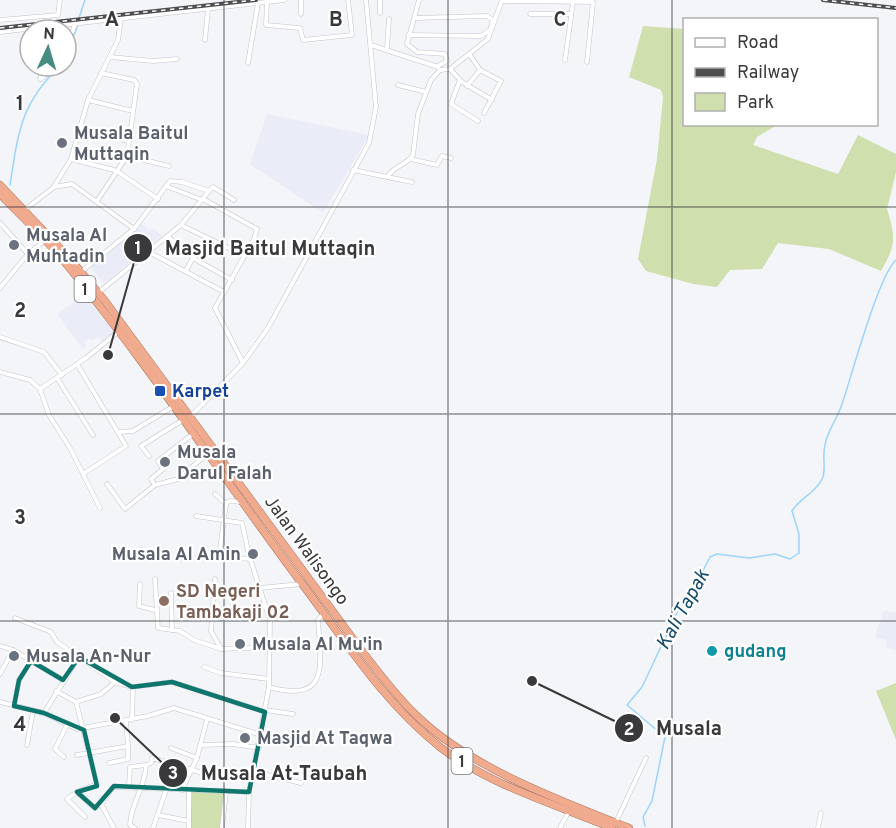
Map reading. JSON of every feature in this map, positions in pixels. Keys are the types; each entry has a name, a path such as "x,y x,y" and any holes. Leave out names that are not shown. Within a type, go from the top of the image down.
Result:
{"highway":[{"name":"Jalan Walisongo","path":"0,185 82,271 186,418 385,682 420,719 456,748 483,764 614,825"},
{"name":"Jalan Walisongo","path":"0,196 62,258 174,406 186,418 193,434 241,502 393,702 440,747 489,776 570,811 629,828"}],"street":[{"path":"0,20 58,15 60,0"},
{"path":"78,24 284,0"},
{"path":"301,0 301,14"},
{"path":"267,2 265,22 267,26 301,29 303,40 348,36 353,32 348,0"},
{"path":"149,456 141,446 186,418 243,363 279,310 352,170 369,143 376,118 366,0"},
{"path":"380,0 380,13"},
{"path":"410,159 415,147 417,114 434,76 447,61 446,54 417,52 407,44 408,35 416,18 419,0"},
{"path":"371,45 439,68 450,69 470,55 492,34 502,1 591,1 594,4 587,62"},
{"path":"565,60 573,2"},
{"path":"248,63 258,3"},
{"path":"205,40 208,9"},
{"path":"530,14 571,14"},
{"path":"408,35 481,36 490,30 493,20 488,16 416,18"},
{"path":"24,210 53,188 71,159 88,100 118,40 121,18"},
{"path":"387,49 389,19"},
{"path":"0,32 18,31"},
{"path":"470,55 480,70 501,80 484,113"},
{"path":"110,57 153,61 177,59"},
{"path":"450,69 467,86 492,100"},
{"path":"467,86 480,70"},
{"path":"98,201 127,156 137,84 134,80 101,73"},
{"path":"460,80 451,104 478,121"},
{"path":"398,85 426,92"},
{"path":"88,100 134,111"},
{"path":"80,129 129,141"},
{"path":"127,156 169,166"},
{"path":"387,177 395,166 410,159 437,165 442,156 451,158"},
{"path":"71,159 116,171 158,199"},
{"path":"352,170 412,182"},
{"path":"82,271 134,229 173,180 209,190 214,188 234,200"},
{"path":"53,188 72,184 134,229"},
{"path":"165,188 203,199 256,227 254,239 215,311 243,363"},
{"path":"98,292 181,225 209,190"},
{"path":"0,224 28,254"},
{"path":"181,225 244,256"},
{"path":"167,236 193,258 232,280"},
{"path":"0,288 28,254 44,241"},
{"path":"147,251 224,292"},
{"path":"186,270 193,258"},
{"path":"0,279 4,283"},
{"path":"40,389 93,353 118,332"},
{"path":"0,337 44,352 62,375"},
{"path":"77,364 119,432 125,448 83,474"},
{"path":"0,372 30,380 40,389 49,415 100,508"},
{"path":"57,378 93,435"},
{"path":"119,432 131,431 174,406"},
{"path":"155,484 152,479 163,469 158,461 193,434"},
{"path":"107,484 125,510 155,484 178,478 207,454"},
{"path":"215,494 226,503"},
{"path":"226,503 241,502"},
{"path":"219,557 226,503"},
{"path":"196,516 242,523 270,620 269,687 249,792 248,828"},
{"path":"198,556 251,559"},
{"path":"155,579 155,610 158,628 172,630 221,649 242,650 251,646 268,647"},
{"path":"215,579 211,631 221,649"},
{"path":"140,584 138,606 155,610"},
{"path":"260,588 302,584"},
{"path":"171,593 172,630"},
{"path":"213,609 248,611 266,607"},
{"path":"269,687 299,693 307,691 315,684 320,666 318,620 324,613"},
{"path":"15,618 51,632 57,642 115,682 133,687 172,682 265,711 292,714"},
{"path":"0,646 13,650 63,680"},
{"path":"0,674 13,650"},
{"path":"44,712 79,657"},
{"path":"14,706 19,680 31,661"},
{"path":"204,667 221,673 269,679"},
{"path":"76,702 101,694 115,682"},
{"path":"132,720 133,687"},
{"path":"56,691 76,702 97,785 77,792 68,800 85,817"},
{"path":"0,702 44,712 67,725 84,729 132,720 174,708 281,743 301,744"},
{"path":"27,745 33,711"},
{"path":"182,790 197,758 207,719"},
{"path":"109,763 128,759 126,721"},
{"path":"64,757 55,749 67,725"},
{"path":"201,745 218,747 233,744 259,748"},
{"path":"77,755 128,746"},
{"path":"171,748 197,758"},
{"path":"129,787 130,766 151,764 153,758 191,772 219,778"},
{"path":"614,825 646,759"},
{"path":"135,828 130,825 130,819 142,788 146,765"},
{"path":"254,772 301,783"},
{"path":"77,792 94,808 101,804 113,787 249,792"},
{"path":"153,828 166,790"},
{"path":"189,790 189,828"},
{"path":"222,828 226,792"},
{"path":"101,804 114,828"},
{"path":"560,828 570,811"},
{"path":"818,828 821,813"},
{"path":"158,815 189,821"}],"highlighted area":[{"path":"79,657 132,687 172,682 265,712 249,792 114,786 95,808 77,792 97,786 84,730 44,713 14,706 19,680 31,661 63,680"}],"shaded area":[{"path":"267,114 369,135 323,213 250,164"},
{"path":"140,222 150,231 153,228 162,236 104,284 90,267"},
{"path":"85,294 114,333 103,342 99,337 92,341 90,338 84,342 86,346 83,349 57,314"},
{"path":"883,611 896,612 896,650 886,648 886,640 875,637"}],"green space":[{"path":"643,26 683,29 683,126 775,126 757,137 753,145 838,174 858,135 896,154 896,172 887,209 893,241 890,254 881,271 829,249 778,243 762,269 730,270 717,287 693,284 646,271 638,259 657,159 663,97 661,90 629,77"},
{"path":"896,683 896,740 876,691"},
{"path":"192,792 225,793 221,828 190,828"}],"waterway":[{"path":"78,21 85,0"},
{"path":"10,185 23,121 36,93 49,78"},
{"name":"Kali Tapak","path":"645,826 643,817 652,801 665,737 627,705 642,687 683,600 690,596 710,557 717,554 749,558 775,554 790,559 799,553 799,534 792,511 817,487 823,477 824,449 828,435 841,407 873,306 896,260"}],"railway":[{"path":"0,28 256,0"},
{"path":"823,0 896,8"}],"place":[{"name":"Musala Baitul Muttaqin","path":"62,143"},
{"name":"Musala Al Muhtadin","path":"14,245"},
{"name":"Masjid Baitul Muttaqin","path":"108,355"},
{"name":"Karpet","path":"160,391"},
{"name":"Musala Darul Falah","path":"165,462"},
{"name":"Musala Al Amin","path":"253,554"},
{"name":"SD Negeri Tambakaji 02","path":"164,601"},
{"name":"Musala Al Mu'in","path":"240,644"},
{"name":"gudang","path":"712,651"},
{"name":"Musala An-Nur","path":"14,656"},
{"name":"Musala","path":"532,681"},
{"name":"Musala At-Taubah","path":"115,718"},
{"name":"Masjid At Taqwa","path":"245,738"}]}
